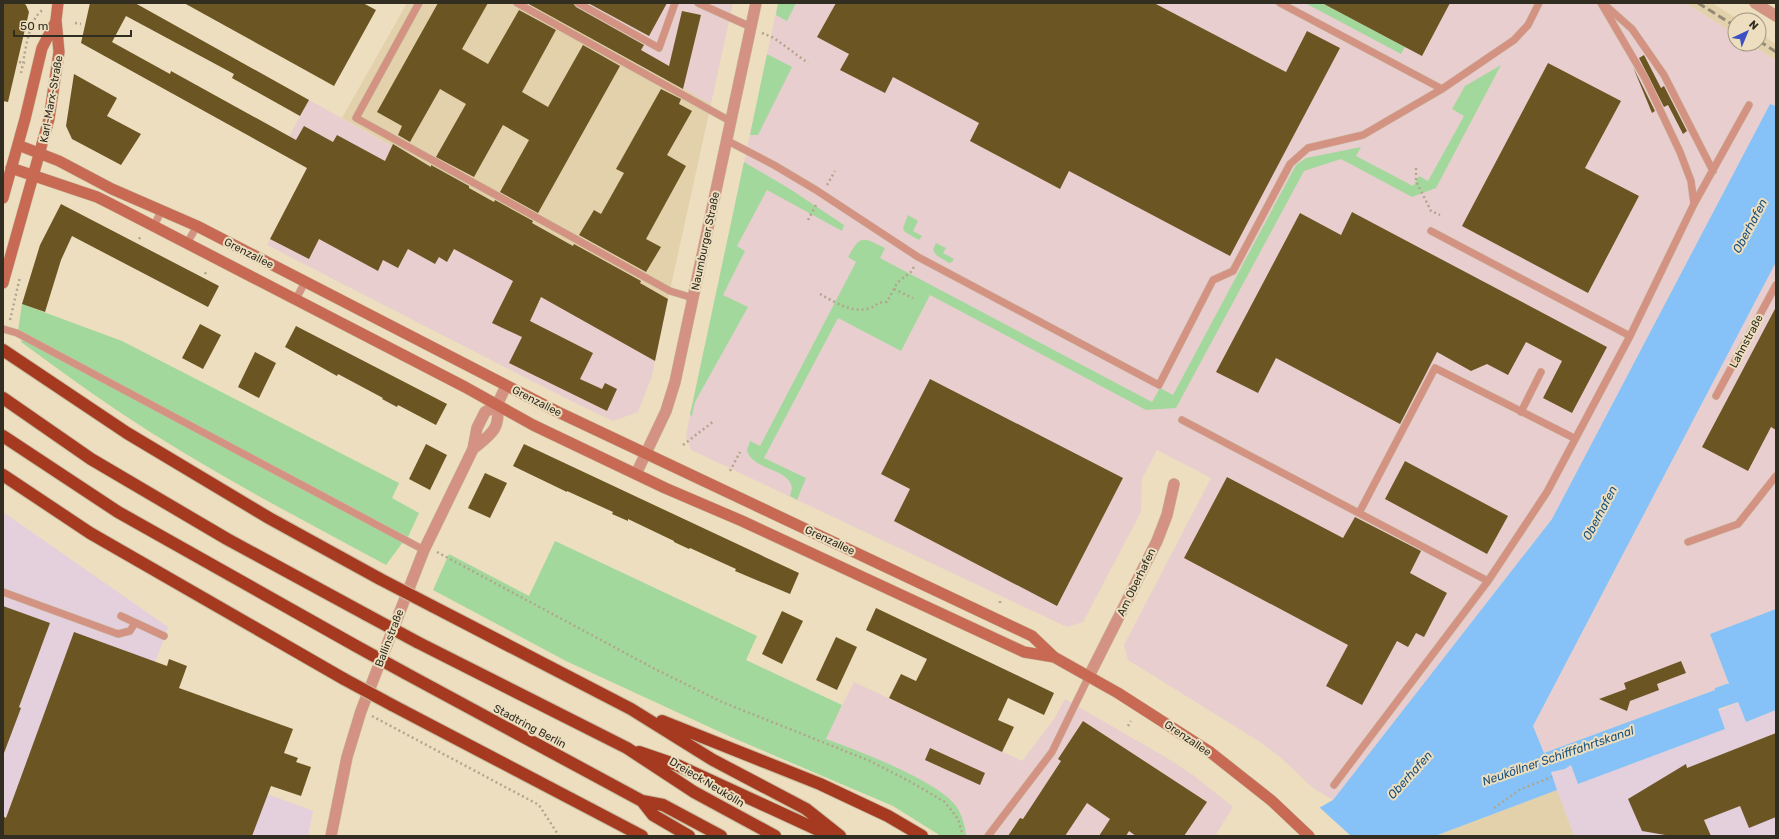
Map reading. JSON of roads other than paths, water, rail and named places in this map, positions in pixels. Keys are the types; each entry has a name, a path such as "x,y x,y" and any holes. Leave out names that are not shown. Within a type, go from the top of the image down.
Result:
{"highway":[{"path":"3,350 146,444 270,518 380,579 631,709 713,760 806,809 840,836"},
{"path":"3,398 91,459 227,539 417,642 627,748"},
{"name":"Stadtring Berlin","path":"3,436 125,516 356,646 642,801"},
{"path":"3,475 90,533 344,679 642,836"},
{"path":"631,709 820,784 888,816 922,836"},
{"name":"Dreieck Neukölln","path":"627,748 677,765 832,836"},
{"name":"Dreieck Neukölln","path":"627,748 694,792 775,836"},
{"path":"642,801 652,815 689,836"},
{"path":"642,801 663,805 721,836"},
{"path":"612,821 628,836"}],"main road":[{"name":"Karl-Marx-Straße","path":"3,283 41,153 55,89 59,52 56,20 58,3"},
{"name":"Karl-Marx-Straße","path":"3,198 42,48 56,20"},
{"name":"Grenzallee","path":"18,145 41,153 122,193 162,209 506,386 646,454 1001,620 1032,636 1054,657 1089,676 1192,740 1237,772 1272,801 1309,836"},
{"name":"Grenzallee","path":"11,168 97,197 497,404 533,425 636,474 736,518 1024,652 1054,657"}],"street":[{"name":"Naumburger Straße","path":"636,474 661,424 671,398 684,346 726,140 756,3"},
{"path":"1755,3 1776,16"},
{"name":"Ballinstraße","path":"331,836 347,757 361,711 425,548 473,449 477,428 485,412 497,404 506,386"},
{"name":"Ballinstraße","path":"473,449 491,435 499,418 497,404"},
{"name":"Am Oberhafen","path":"1089,676 1157,540 1167,515 1174,484"}],"lane":[{"path":"419,3 356,118 670,291 693,298"},
{"path":"517,3 730,121"},
{"path":"578,3 659,48 675,3"},
{"path":"698,3 751,27"},
{"path":"1280,3 1442,89"},
{"path":"726,140 810,186 918,257 1159,385 1213,280 1233,271 1290,164 1308,148 1363,135 1442,89 1514,40 1528,25 1539,3"},
{"path":"1602,3 1632,29 1664,75 1713,171"},
{"path":"1602,3 1645,78 1692,181 1694,204"},
{"path":"1334,785 1488,581 1548,492 1574,438 1630,336 1694,204 1749,105"},
{"path":"154,226 162,209"},
{"path":"187,243 197,226"},
{"path":"1431,231 1630,336"},
{"path":"296,299 305,282"},
{"name":"Lahnstraße","path":"1716,396 1776,285"},
{"path":"3,329 18,333 425,548"},
{"path":"1359,513 1435,368 1574,438"},
{"path":"1521,412 1541,372"},
{"path":"1182,420 1488,581"},
{"path":"1688,542 1738,524 1776,476"},
{"path":"3,592 118,634 130,631 135,623"},
{"path":"121,616 164,636"},
{"path":"988,836 1052,752 1089,676"}],"water":[{"path":"1770,104 1776,106 1776,262 1533,726 1544,753 1729,684 1710,634 1776,609 1776,710 1746,722 1738,702 1718,709 1725,729 1578,784 1571,765 1565,769 1551,772 1557,790 1435,836 1270,836 1333,800 1552,519"}],"railway":[{"path":"1698,3 1727,21"},
{"path":"1767,46 1776,52"}],"water label":[{"name":"Oberhafen","path":"1750,226"},
{"name":"Oberhafen","path":"1600,513"},
{"name":"Neuköllner Schifffahrtskanal","path":"1558,756"},
{"name":"Oberhafen","path":"1410,775"}]}
